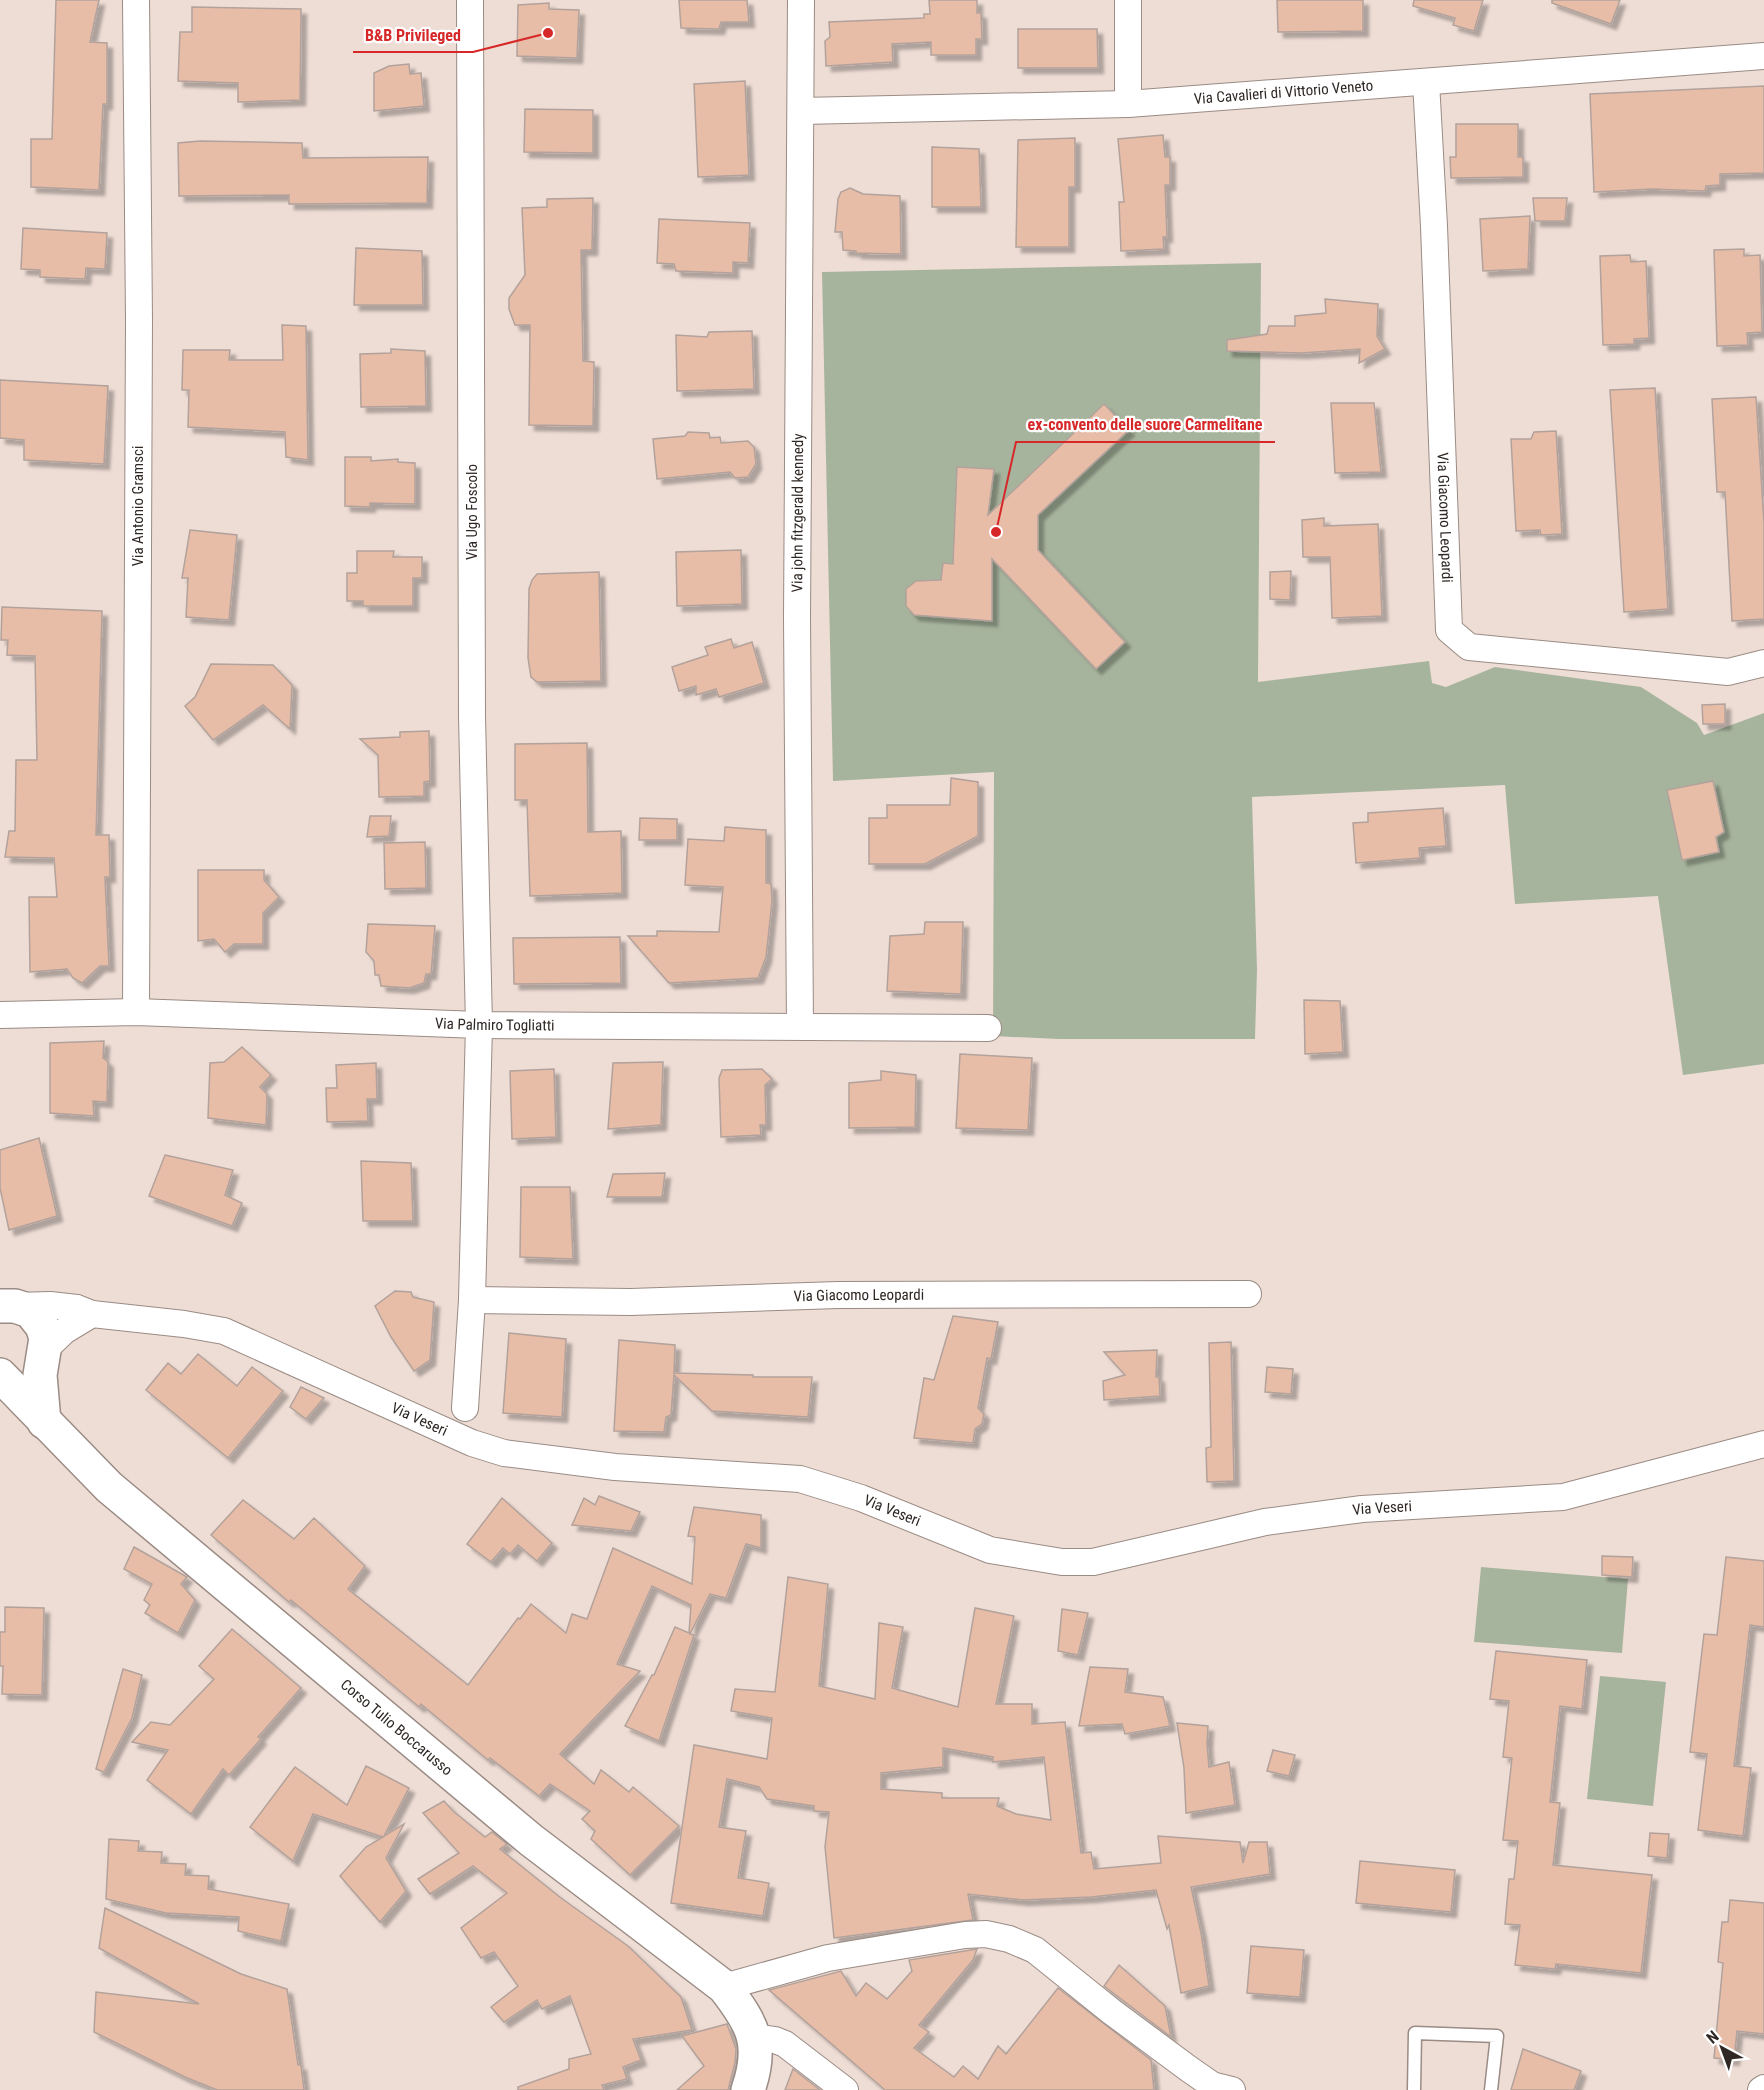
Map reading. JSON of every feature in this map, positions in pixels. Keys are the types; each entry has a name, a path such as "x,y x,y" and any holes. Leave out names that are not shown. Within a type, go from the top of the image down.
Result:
{"street":[{"name":"Via Antonio Gramsci","path":"136,0 139,321 136,1012"},
{"name":"Via Ugo Foscolo","path":"470,0 472,716 479,1025"},
{"name":"Via john fitzgerald kennedy","path":"800,1026 797,618 801,0"},
{"path":"1128,0 1128,104"},
{"name":"Via Cavalieri di Vittorio Veneto","path":"801,111 1128,104 1764,56"},
{"name":"Via Giacomo Leopardi","path":"1426,82 1434,226 1449,630 1469,647 1728,672 1764,663"},
{"name":"Via Palmiro Togliatti","path":"0,1015 136,1012 479,1025 988,1028"},
{"path":"465,1408 472,1300 479,1025"},
{"name":"Via Giacomo Leopardi","path":"472,1300 631,1302 838,1296 1248,1294"},
{"name":"Via Veseri","path":"4,1307 50,1305 77,1308 92,1314 184,1324 224,1331 472,1443 504,1454 615,1467 800,1479 861,1498 990,1550 1062,1562 1093,1562 1266,1522 1362,1509 1563,1497 1764,1444"},
{"path":"4,1307 30,1311 39,1320 46,1338 40,1375 44,1422"},
{"path":"0,1374 20,1375 31,1370 44,1350 64,1331 92,1314"},
{"name":"Corso Tulio Boccarusso","path":"0,1374 109,1487 531,1840 724,1987 737,2003 755,2037 756,2059 748,2090"},
{"path":"724,1987 828,1958 965,1935 986,1934 1009,1939 1035,1950 1112,2012 1189,2069 1212,2085 1232,2090"},
{"path":"755,2037 785,2044 845,2090"}],"lane":[{"path":"1414,2090 1415,2034 1497,2036 1491,2090"}],"green space":[{"path":"1261,263 1258,682 1429,661 1432,683 1446,687 1495,667 1641,687 1697,723 1704,735 1764,713 1764,1064 1683,1075 1658,896 1515,904 1505,785 1252,797 1257,970 1255,1039 1059,1039 993,1036 994,772 833,781 822,272"},
{"path":"1481,1567 1628,1579 1622,1653 1474,1642"},
{"path":"1600,1676 1666,1682 1653,1806 1587,1799"}],"building":[{"path":"56,0 99,0 90,42 107,43 107,104 103,104 99,190 31,187 31,139 52,139"},
{"path":"679,0 747,0 749,22 721,22 719,29 681,28"},
{"path":"929,0 977,0 977,13 981,13 982,39 976,39 976,55 931,55 931,42 892,44 893,62 826,66 825,41 830,37 829,22 924,18 924,14 930,14"},
{"path":"1277,0 1363,0 1363,31 1278,32"},
{"path":"1414,0 1483,0 1474,31 1453,25 1455,18 1413,6"},
{"path":"1552,0 1620,0 1611,24 1552,3"},
{"path":"549,3 549,9 579,10 577,58 517,56 518,5"},
{"path":"192,7 301,9 300,100 238,102 238,83 178,81 180,32 192,32"},
{"path":"1018,29 1097,29 1098,68 1018,68"},
{"path":"409,64 410,74 421,73 424,106 374,111 374,73 389,66"},
{"path":"745,81 749,175 698,177 694,84"},
{"path":"1764,86 1764,173 1720,174 1720,185 1706,186 1705,191 1652,189 1594,192 1590,94"},
{"path":"525,109 593,110 593,153 524,152"},
{"path":"1456,124 1518,124 1518,157 1523,157 1523,177 1451,178 1450,157 1456,157"},
{"path":"1163,135 1165,157 1170,157 1170,185 1165,185 1167,237 1163,237 1164,249 1121,251 1119,202 1124,202 1118,139"},
{"path":"1075,138 1075,187 1069,187 1069,247 1016,247 1018,140"},
{"path":"200,141 302,143 303,158 428,157 427,203 289,204 289,195 179,196 178,143"},
{"path":"932,147 979,149 981,207 932,207"},
{"path":"850,188 863,194 900,196 901,254 856,253 856,251 843,250 842,232 835,232 838,199 841,192"},
{"path":"593,198 592,250 581,250 583,361 594,362 593,426 529,425 530,325 515,325 509,309 509,298 525,275 522,208 547,207 547,199"},
{"path":"1533,198 1567,198 1565,221 1535,221"},
{"path":"1530,216 1528,269 1483,271 1480,219"},
{"path":"659,219 750,223 748,263 733,262 733,273 676,271 674,264 657,263"},
{"path":"23,228 107,233 105,269 86,268 85,279 40,277 40,270 21,269"},
{"path":"356,248 422,251 423,305 354,305"},
{"path":"1744,249 1744,256 1760,255 1762,332 1747,333 1748,345 1717,346 1714,250"},
{"path":"1630,255 1631,262 1646,261 1649,338 1634,339 1634,344 1603,345 1600,256"},
{"path":"1325,299 1378,304 1377,336 1385,349 1359,363 1360,349 1301,353 1227,351 1227,340 1267,334 1269,326 1295,326 1295,316 1326,313"},
{"path":"282,325 306,326 308,460 286,457 285,432 188,427 189,390 182,390 183,350 230,350 229,360 283,360"},
{"path":"752,331 754,389 677,391 676,335 707,337 709,332"},
{"path":"391,349 425,351 426,406 361,407 360,354 391,353"},
{"path":"0,380 108,386 104,464 24,460 24,440 0,438"},
{"path":"1655,388 1668,609 1624,612 1610,390"},
{"path":"1756,397 1764,523 1764,619 1732,621 1725,492 1717,492 1712,399"},
{"path":"1331,403 1374,403 1381,472 1335,473"},
{"path":"1104,404 1129,430 1038,515 1038,550 1125,642 1096,669 992,559 992,621 914,615 906,606 906,589 916,581 941,580 943,563 953,564 957,467 994,469 988,515"},
{"path":"1556,431 1562,534 1541,535 1540,530 1516,531 1511,439 1531,439 1534,432"},
{"path":"688,432 709,433 710,438 720,437 721,443 748,441 754,447 756,464 748,477 735,478 730,472 657,479 653,439 685,436"},
{"path":"345,457 371,457 371,461 398,459 398,462 415,463 415,504 370,503 370,507 345,506"},
{"path":"1324,518 1324,526 1378,524 1382,616 1332,618 1330,557 1303,557 1302,520"},
{"path":"190,530 237,535 229,620 186,617 188,578 182,578"},
{"path":"741,550 742,604 677,606 676,552"},
{"path":"357,551 394,551 393,557 422,557 422,578 413,578 413,606 363,606 363,601 347,601 347,573 357,573"},
{"path":"1291,571 1290,600 1270,599 1270,572"},
{"path":"599,572 601,681 537,682 531,677 528,658 529,589 532,580 537,574"},
{"path":"2,607 102,611 96,835 109,835 110,877 105,877 109,966 100,966 82,983 73,978 67,969 30,972 29,897 57,897 54,858 5,857 9,831 15,831 16,760 37,760 35,656 7,655 8,640 1,640"},
{"path":"731,639 734,648 752,642 764,683 719,697 716,689 696,695 696,686 679,691 672,667 708,655 705,647"},
{"path":"211,664 273,665 292,685 290,729 263,705 213,740 185,706 195,697"},
{"path":"1725,704 1725,724 1703,724 1702,705"},
{"path":"429,731 430,781 424,782 424,796 379,797 378,755 360,739 400,737 400,732"},
{"path":"587,743 588,832 621,831 622,893 530,896 527,800 515,800 515,744"},
{"path":"951,778 978,782 978,836 925,864 869,864 869,818 887,818 887,805 950,805"},
{"path":"1713,781 1724,832 1716,837 1719,852 1682,860 1667,790"},
{"path":"1443,808 1446,846 1419,848 1420,858 1356,863 1353,823 1368,822 1368,813"},
{"path":"370,816 391,816 389,836 367,837"},
{"path":"640,818 677,819 677,840 639,840"},
{"path":"725,827 766,830 766,883 771,884 772,901 766,957 758,978 669,983 628,936 657,936 657,931 719,932 723,887 685,885 688,839 724,841"},
{"path":"425,842 426,888 385,889 384,843"},
{"path":"198,870 264,870 264,880 279,897 263,913 263,944 234,944 225,952 214,939 198,941"},
{"path":"925,922 963,922 961,994 887,991 890,936 924,934"},
{"path":"368,924 435,926 431,974 426,974 424,983 409,988 381,986 379,975 375,975 374,961 366,952"},
{"path":"620,937 621,983 514,984 513,938"},
{"path":"1304,1000 1340,1001 1343,1052 1305,1054"},
{"path":"104,1041 103,1058 108,1062 107,1102 93,1101 94,1116 50,1113 50,1043"},
{"path":"242,1047 271,1075 260,1087 267,1094 266,1125 208,1118 210,1063 224,1062"},
{"path":"960,1054 1032,1058 1028,1130 956,1128"},
{"path":"663,1062 661,1125 608,1129 613,1063"},
{"path":"376,1063 377,1099 367,1099 368,1121 327,1122 326,1088 337,1088 336,1065"},
{"path":"554,1069 556,1137 512,1139 510,1071"},
{"path":"762,1069 772,1079 765,1085 766,1125 760,1125 761,1135 721,1137 719,1078 722,1070"},
{"path":"881,1071 916,1075 915,1127 849,1128 849,1083 881,1080"},
{"path":"39,1138 57,1216 9,1230 0,1188 0,1150"},
{"path":"165,1155 233,1170 225,1195 242,1203 232,1226 149,1196"},
{"path":"361,1161 411,1163 413,1221 363,1221"},
{"path":"665,1173 662,1197 607,1197 613,1174"},
{"path":"521,1187 570,1187 573,1259 520,1257"},
{"path":"395,1291 411,1292 413,1297 434,1302 430,1360 414,1371 391,1337 375,1306"},
{"path":"953,1316 998,1322 991,1359 987,1358 978,1408 984,1414 982,1424 975,1429 973,1443 914,1438 924,1378 934,1380"},
{"path":"509,1333 566,1339 562,1417 503,1413"},
{"path":"619,1340 675,1345 674,1373 812,1377 808,1417 712,1411 674,1375 671,1415 666,1417 664,1432 614,1431"},
{"path":"1231,1342 1234,1481 1207,1482 1206,1448 1211,1447 1209,1343"},
{"path":"1157,1350 1156,1377 1159,1377 1160,1396 1104,1400 1103,1381 1125,1375 1104,1352"},
{"path":"198,1354 237,1386 252,1367 283,1391 228,1458 146,1390 168,1363 181,1374"},
{"path":"1267,1367 1293,1369 1291,1394 1265,1392"},
{"path":"301,1387 324,1398 306,1419 290,1407"},
{"path":"599,1496 640,1512 631,1531 572,1525 584,1498 595,1505"},
{"path":"502,1498 552,1543 537,1561 518,1545 510,1554 503,1548 491,1562 467,1544"},
{"path":"243,1500 294,1539 314,1518 365,1566 348,1589 468,1685 531,1604 566,1633 572,1614 587,1619 613,1548 692,1584 695,1537 688,1536 694,1507 761,1515 761,1548 746,1544 726,1598 710,1594 690,1634 694,1635 659,1741 625,1726 654,1675 675,1627 689,1633 691,1605 652,1586 617,1664 640,1671 560,1754 594,1784 601,1770 629,1792 633,1787 679,1826 630,1875 591,1839 595,1831 582,1819 590,1811 550,1784 539,1796 490,1758 488,1760 421,1704 419,1707 291,1600 289,1602 211,1535"},
{"path":"134,1547 187,1577 181,1584 195,1600 178,1633 145,1613 150,1605 144,1600 152,1584 124,1569"},
{"path":"1602,1556 1633,1557 1632,1577 1602,1575"},
{"path":"1726,1557 1764,1561 1764,1627 1750,1625 1734,1766 1751,1768 1743,1836 1698,1830 1707,1754 1690,1752 1704,1634 1717,1635"},
{"path":"788,1577 828,1584 819,1686 875,1699 879,1623 903,1627 892,1688 958,1707 975,1608 1014,1616 996,1704 1032,1704 1032,1724 1065,1722 1081,1853 1091,1852 1094,1869 1161,1863 1158,1836 1240,1842 1243,1863 1249,1842 1267,1842 1270,1874 1191,1887 1209,1986 1181,1993 1169,1925 1167,1929 1156,1890 1091,1897 1023,1900 968,1894 973,1920 834,1938 825,1847 829,1812 814,1811 814,1806 767,1799 759,1787 727,1779 719,1827 746,1831 738,1878 769,1883 763,1916 671,1903 694,1745 767,1759 772,1718 731,1711 735,1689 775,1692","holes":["943,1748 993,1757 993,1762 1044,1757 1051,1820 1016,1814 997,1806 999,1798 942,1798 942,1793 881,1789 881,1773 943,1767"]},
{"path":"5,1607 44,1608 42,1695 2,1694 3,1666 0,1666 0,1632 5,1632"},
{"path":"1062,1609 1088,1613 1078,1655 1058,1651"},
{"path":"232,1629 301,1688 258,1737 261,1739 229,1775 223,1769 191,1814 147,1780 168,1750 132,1742 151,1722 170,1725 214,1679 199,1666"},
{"path":"1496,1651 1587,1660 1582,1709 1560,1706 1550,1802 1560,1803 1553,1865 1652,1875 1641,1973 1556,1964 1555,1969 1515,1965 1520,1925 1505,1924 1509,1879 1514,1879 1518,1841 1503,1840 1512,1758 1503,1757 1509,1701 1490,1699"},
{"path":"1090,1667 1128,1669 1125,1692 1163,1697 1170,1726 1125,1734 1122,1724 1079,1726"},
{"path":"123,1669 142,1675 132,1718 104,1772 96,1769"},
{"path":"1177,1723 1208,1726 1209,1767 1229,1762 1235,1805 1186,1813 1184,1768"},
{"path":"1273,1750 1295,1755 1289,1776 1267,1771"},
{"path":"366,1766 409,1788 384,1836 404,1824 386,1858 406,1891 380,1922 340,1876 366,1847 383,1837 313,1814 293,1861 250,1827 295,1767 347,1805"},
{"path":"444,1801 485,1837 492,1832 507,1844 500,1849 561,1898 628,1946 681,1997 692,2030 633,2039 641,2060 623,2067 627,2079 602,2085 604,2090 518,2090 518,2087 569,2069 569,2059 591,2054 570,1996 542,2009 537,2000 504,2022 491,2007 518,1986 494,1952 481,1958 461,1928 507,1893 473,1866 430,1894 418,1879 459,1853 423,1813"},
{"path":"1650,1833 1669,1834 1667,1858 1648,1856"},
{"path":"109,1839 139,1841 138,1851 162,1852 161,1863 186,1864 185,1875 209,1876 208,1889 289,1904 281,1941 238,1931 239,1917 166,1913 106,1899"},
{"path":"1360,1861 1455,1870 1451,1912 1356,1903"},
{"path":"1730,1900 1764,1903 1764,2034 1737,2031 1734,2060 1714,2058 1723,1963 1718,1962 1722,1922 1728,1922"},
{"path":"105,1908 241,1974 287,1989 304,2090 217,2090 185,2077 94,2032 96,1992 199,2004 99,1948"},
{"path":"1251,1946 1304,1950 1300,1997 1247,1993"},
{"path":"977,1949 973,1960 919,2025 929,2032 914,2048 954,2077 963,2066 978,2079 998,2046 1006,2054 1058,1988 1151,2060 1154,2090 885,2090 769,1990 841,1971 856,1996 866,1983 887,1999 912,1971 909,1960"},
{"path":"1119,1965 1165,2006 1171,2037 1104,1986"},
{"path":"727,2024 736,2049 728,2090 677,2090 704,2066 682,2036"},
{"path":"1523,2049 1581,2071 1574,2090 1511,2090"},
{"path":"793,2069 820,2090 785,2090"}],"place":[{"name":"B&B Privileged","path":"548,33"},
{"name":"ex-convento delle suore Carmelitane","path":"996,532"}]}
